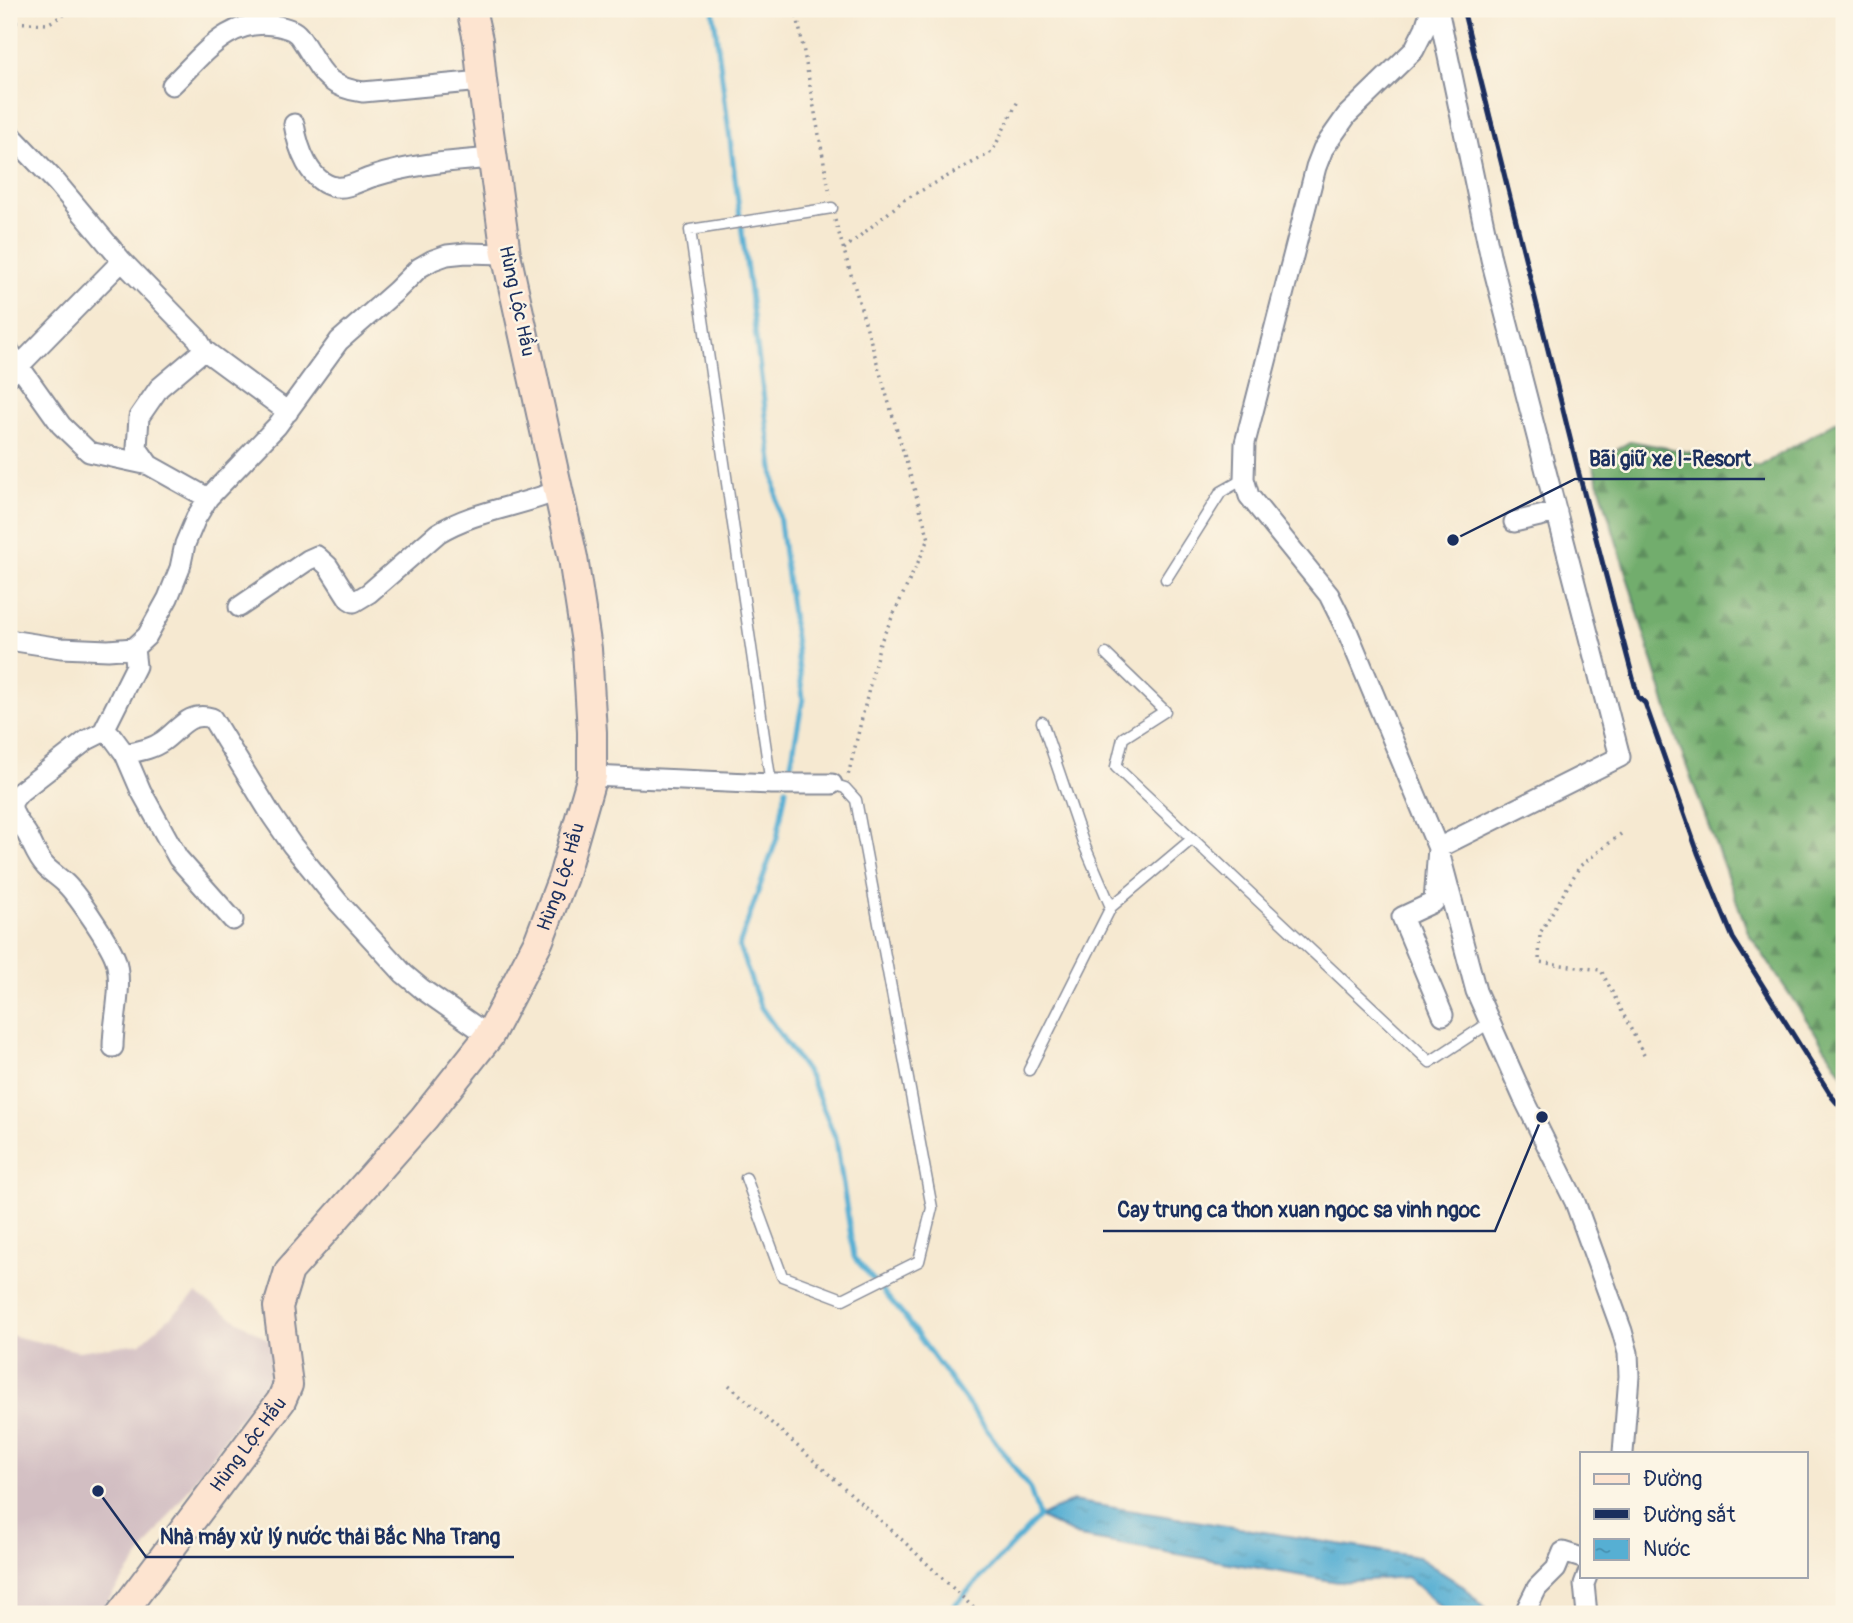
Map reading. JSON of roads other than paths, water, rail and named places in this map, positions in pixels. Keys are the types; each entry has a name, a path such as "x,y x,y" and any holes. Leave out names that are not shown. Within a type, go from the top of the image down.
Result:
{"street":[{"name":"Hùng Lộc Hầu","path":"121,1614 281,1401 288,1385 278,1307 289,1271 424,1118 489,1035 539,940 563,877 592,776 587,649 573,558 506,254 478,40 471,9"},
{"path":"1431,9 1414,50 1348,116 1323,149 1316,167 1245,443 1244,479 1250,496 1329,595 1348,633 1438,848 1476,991 1522,1097 1575,1202 1622,1332 1628,1353 1629,1376 1623,1452"},
{"path":"1438,9 1491,259 1620,757 1438,848"},
{"path":"172,85 222,36 258,24 293,30 301,38 319,69 334,83 350,90 363,92 482,81"},
{"path":"294,124 300,150 314,174 339,188 403,168 494,158"},
{"path":"9,133 57,183 122,261 197,338 204,350 288,412"},
{"path":"9,640 61,649 134,648 147,636 168,598 180,568 185,544 208,498 277,426 339,341 419,268 433,260 466,253 506,254"},
{"path":"122,261 12,364 61,425 89,452 149,465 208,498"},
{"path":"149,465 137,448 139,416 159,388 204,350"},
{"path":"239,607 314,556 328,566 349,599 354,602 369,593 449,526 559,490"},
{"path":"1514,522 1557,512"},
{"path":"113,1047 118,977 112,951 68,886 40,859 12,808 20,792 87,740 103,732 136,666 134,648"},
{"path":"125,754 155,746 188,719 202,715 212,718 272,816 339,903 404,974 489,1035"},
{"path":"103,732 111,735 125,754 141,792 173,849 233,920"},
{"path":"592,776 838,786"},
{"path":"1438,848 1434,902 1402,917 1443,1015"},
{"path":"1528,1614 1527,1608 1537,1588 1556,1569 1563,1552 1580,1557"},
{"path":"1586,1578 1584,1584 1587,1614"}],"lane":[{"path":"771,784 690,230 832,208"},
{"path":"1166,579 1221,492 1244,479"},
{"path":"1106,654 1165,711 1123,738 1116,767 1430,1062 1489,1023"},
{"path":"1042,722 1083,842 1111,907"},
{"path":"746,1178 782,1276 843,1300 919,1262 932,1208 856,800 838,786"},
{"path":"1029,1070 1111,907 1192,839"}],"water":[{"path":"1072,1501 1418,1557 1464,1587 1491,1614 1449,1614 1407,1577 1338,1582 1080,1537 1039,1517"}],"waterway":[{"path":"713,9 803,699 788,779"},
{"path":"786,789 777,838 739,946 760,1006 810,1077 836,1139 854,1257 903,1315 1030,1489 1039,1517"},
{"path":"946,1614 1039,1517"}],"railway":[{"path":"1463,9 1579,474 1638,697 1645,703 1698,853 1733,938 1832,1097 1844,1111"}],"place":[{"name":"Bãi giữ xe I-Resort","path":"1453,540"},
{"name":"Cay trung ca thon xuan ngoc sa vinh ngoc","path":"1542,1117"},
{"name":"Nhà máy xử lý nước thải Bắc Nha Trang","path":"98,1491"}]}
